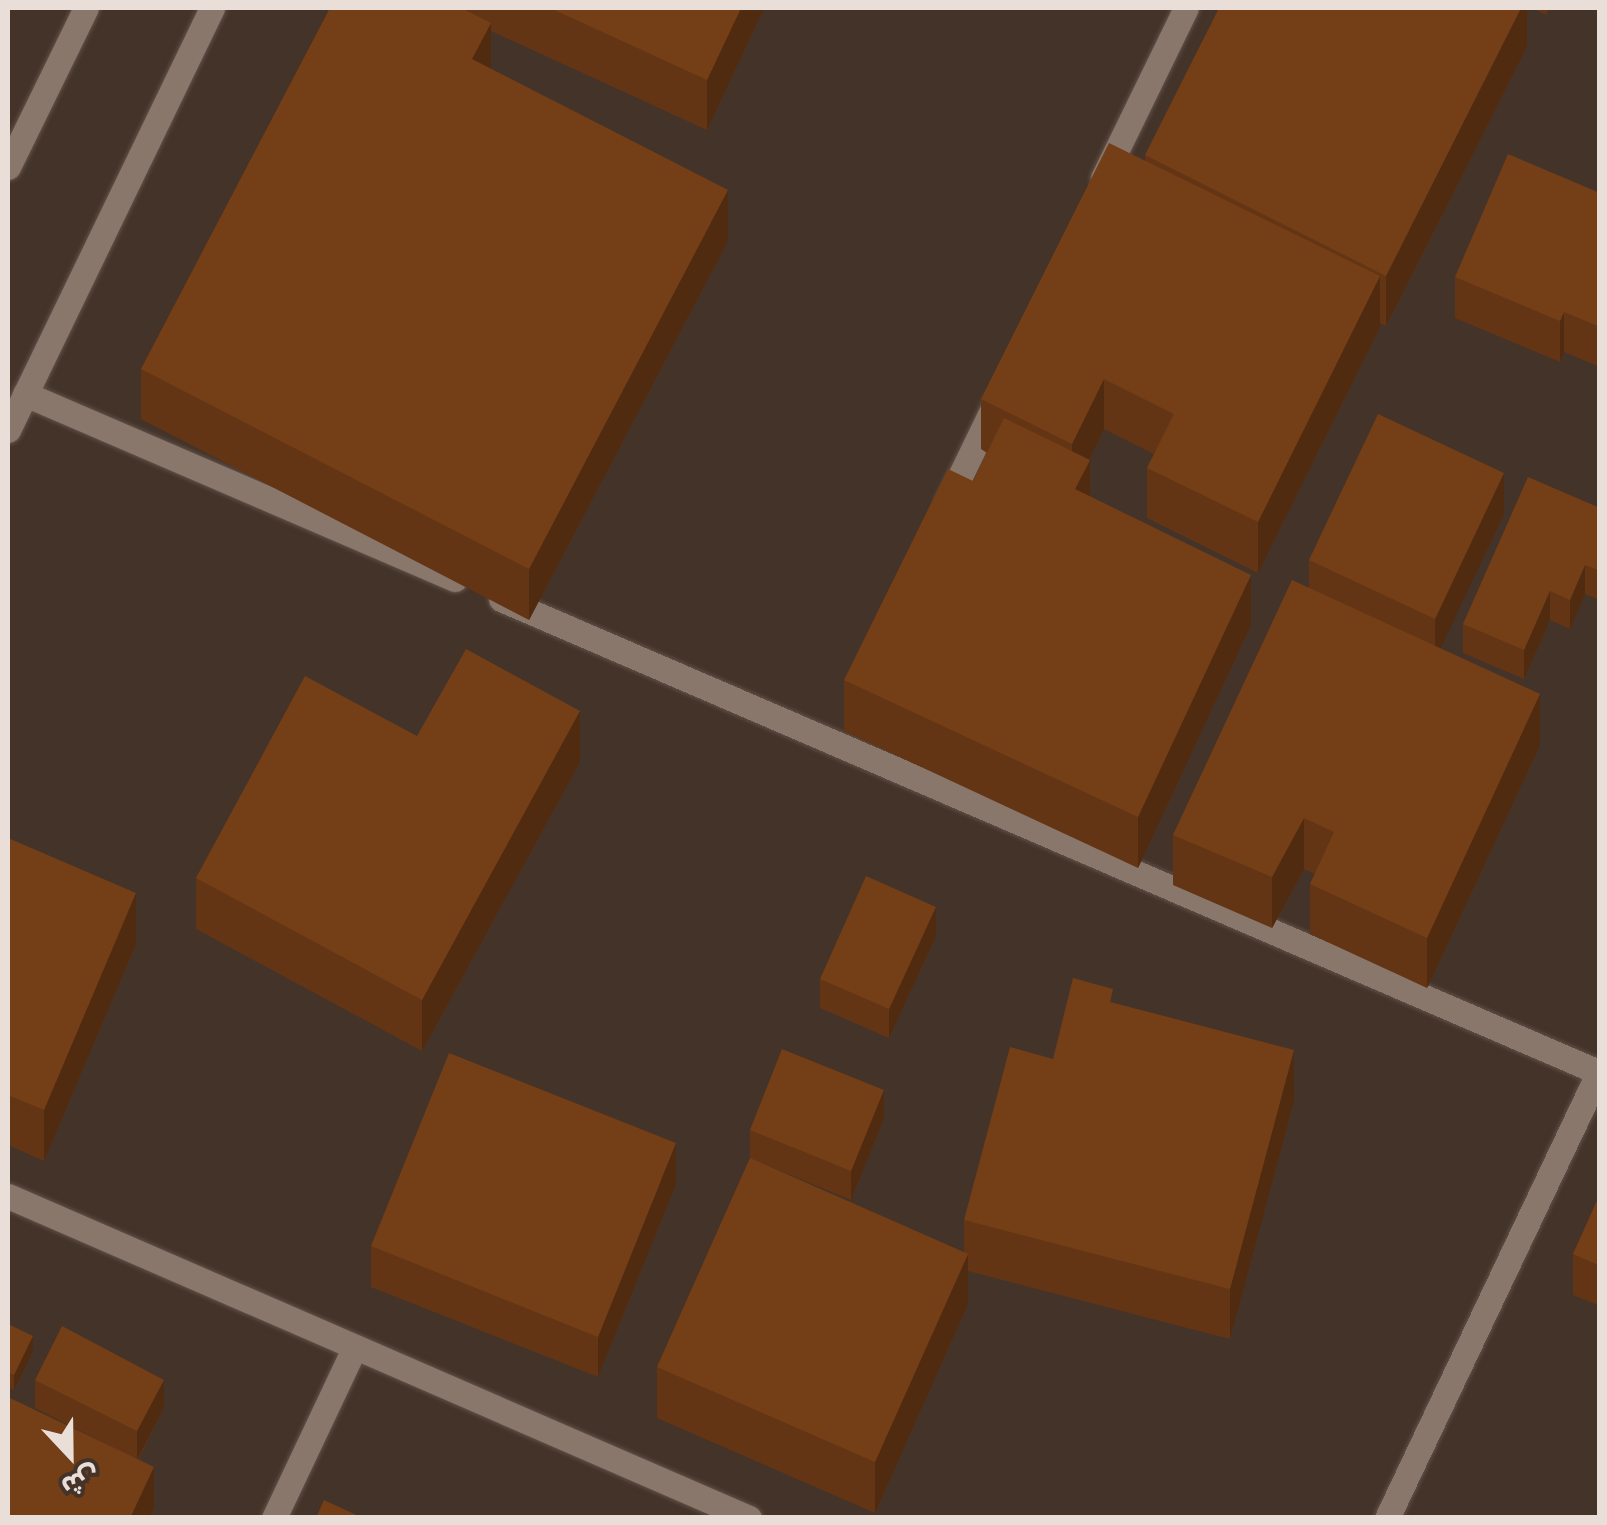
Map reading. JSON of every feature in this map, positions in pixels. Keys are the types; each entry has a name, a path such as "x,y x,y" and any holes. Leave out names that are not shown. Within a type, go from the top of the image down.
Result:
{"street":[{"path":"8,167 86,8"},
{"path":"8,430 212,8"},
{"path":"1091,204 1186,8"},
{"path":"936,526 1004,383"},
{"path":"25,394 836,732 1599,1070 1387,1518"},
{"path":"8,1196 749,1518"},
{"path":"274,1518 355,1347"}],"building":[{"path":"330,8 461,8 491,23 472,59 728,190 529,569 141,369"},
{"path":"550,8 741,8 707,80"},
{"path":"1219,8 1521,8 1386,276 1145,155"},
{"path":"1109,143 1380,276 1258,522 1147,468 1174,414 1104,379 1072,444 981,399"},
{"path":"1508,154 1600,193 1600,327 1564,312 1560,321 1455,277"},
{"path":"1378,414 1504,473 1435,619 1309,560"},
{"path":"1004,418 1090,460 1075,489 1251,575 1138,817 844,680 948,469 973,481"},
{"path":"1528,477 1600,508 1600,571 1585,565 1570,600 1550,591 1524,650 1463,624"},
{"path":"1292,580 1540,694 1427,938 1310,884 1334,832 1304,818 1272,877 1173,835"},
{"path":"466,649 580,711 422,1000 196,878 305,676 417,736"},
{"path":"8,838 136,893 44,1110 8,1095"},
{"path":"866,876 936,907 889,1009 820,979"},
{"path":"1073,978 1113,989 1110,1002 1294,1050 1230,1289 964,1220 1010,1047 1053,1059"},
{"path":"782,1049 884,1090 851,1171 750,1130"},
{"path":"449,1053 676,1143 598,1337 371,1246"},
{"path":"750,1158 968,1254 875,1462 657,1367"},
{"path":"1600,1194 1600,1266 1573,1254"},
{"path":"8,1324 33,1336 14,1375 8,1372"},
{"path":"62,1326 164,1380 137,1431 35,1380"},
{"path":"8,1397 154,1467 130,1518 8,1518"},
{"path":"324,1500 363,1518 316,1518"}]}
